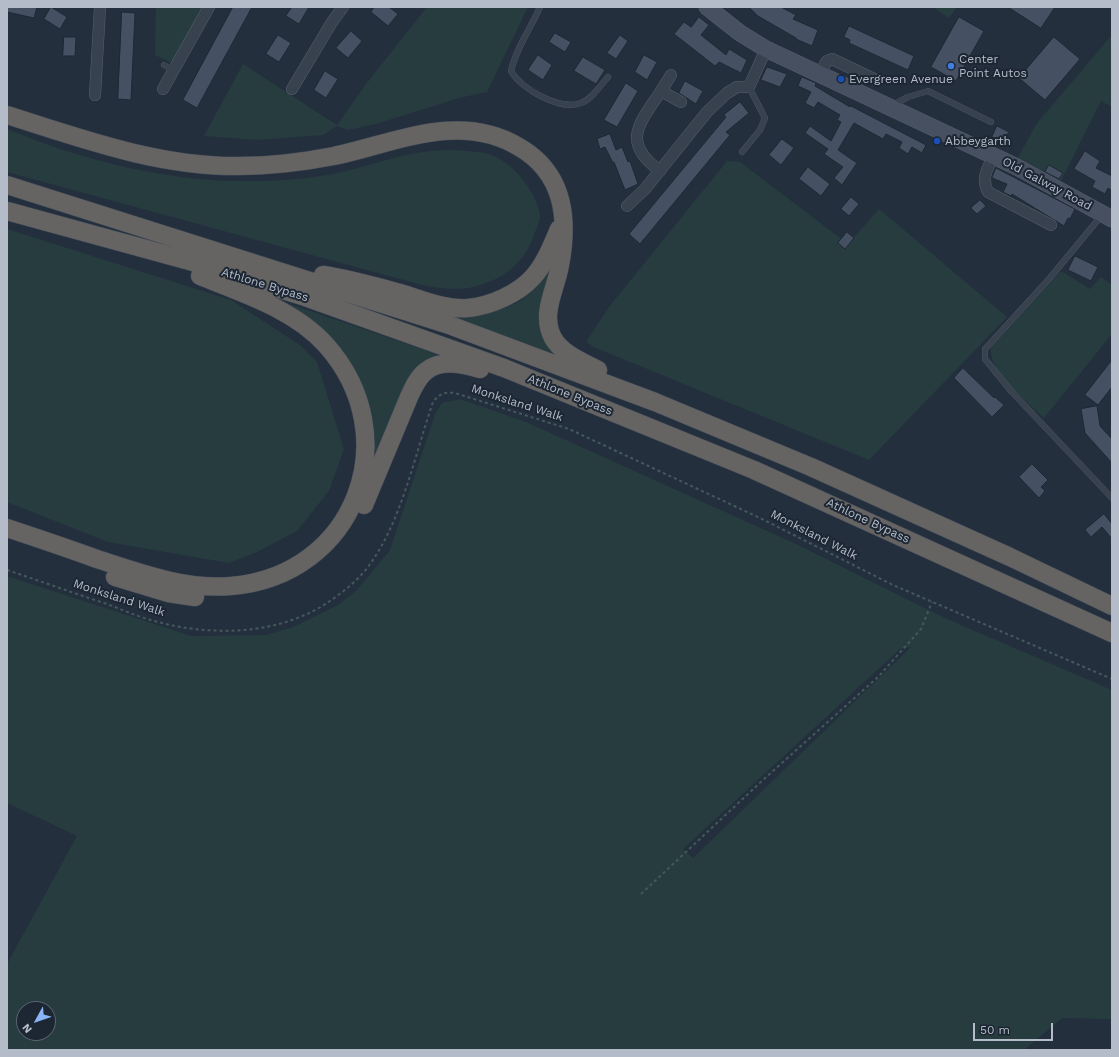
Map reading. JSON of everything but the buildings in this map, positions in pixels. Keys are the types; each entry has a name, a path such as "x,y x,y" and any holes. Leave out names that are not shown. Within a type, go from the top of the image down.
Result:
{"highway":[{"path":"7,115 108,147 142,155 189,163 238,166 292,163 336,155 401,137 434,132 463,130 486,133 503,138 537,159 557,185 564,218 560,265 548,306 549,327 553,339 561,348 577,358 655,402"},
{"name":"Athlone Bypass","path":"7,185 452,326 655,402 810,467 1010,557 1112,606"},
{"name":"Athlone Bypass","path":"7,211 127,244 305,297 504,368 754,470 1112,633"},
{"path":"265,266 349,280 448,306 468,308 502,298 520,288 533,277 549,252 564,218"},
{"path":"7,528 133,571 162,579 187,584 231,586 252,584 290,571 326,544 353,506 360,485 365,459 363,416 356,390 341,363 325,344 306,327 283,312 127,244"},
{"path":"7,541 142,586 168,593 200,597 232,598 277,588 302,577 326,560 347,536 368,496 409,397 417,382 426,371 435,366 448,363 467,365 508,379 544,385"}],"main road":[{"name":"Old Galway Road","path":"707,7 740,33 766,49 994,156 1108,216"}],"street":[{"path":"95,95 100,7"},
{"path":"163,89 168,67 208,7"},
{"path":"292,89 332,22 343,7"},
{"path":"627,206 645,189 718,101 737,86 749,87 766,49"},
{"path":"819,74 827,61 832,59 876,80"},
{"path":"660,171 648,160 637,143 636,138 639,125 671,75"},
{"path":"661,91 680,102"},
{"path":"994,156 984,179 988,192 1051,225"}],"lane":[{"path":"540,7 531,29 514,60 511,71 515,79 530,90 556,103 570,106 582,103 608,77"},
{"path":"742,152 760,130 765,118 749,87"},
{"path":"890,108 908,97 928,91 991,122"},
{"path":"1108,216 985,349 984,354 991,367 1011,391 1112,498"}],"path":[{"name":"Monksland Walk","path":"7,570 141,617 186,627 212,630 250,629 271,626 307,615 344,591 369,565 388,533 433,402 438,396 445,392 456,393 569,429 753,515 893,585 1112,678"},
{"path":"641,894 764,779 878,677 922,629 932,602"}],"green space":[{"path":"156,7 205,7 174,60 170,62 155,55"},
{"path":"427,7 528,7 487,92 459,98 376,124 348,130 337,126 323,135 257,140 204,136 243,64 337,125 366,84"},
{"path":"933,7 957,7 949,18"},
{"path":"1112,35 1112,107 1101,101 1061,181 1018,157 1037,123"},
{"path":"7,129 45,144 124,167 204,179 245,181 286,180 327,175 396,157 430,151 448,150 486,153 503,161 522,179 535,200 539,209 540,218 526,253 504,274 484,284 461,289 448,289 422,285 7,172"},
{"path":"727,161 740,162 848,244 879,209 1007,317 869,460 596,348 586,342 609,307"},
{"path":"7,229 231,300 300,345 317,362 344,449 329,491 297,531 257,552 229,563 108,542 7,502"},
{"path":"552,269 557,355 448,315 482,313 508,307 519,302 529,294"},
{"path":"1061,271 1090,289 1101,277 1112,285 1112,334 1044,418 1010,386 1002,376 992,357 991,347"},
{"path":"272,298 445,357 435,362 368,486 372,429 364,391 356,374"},
{"path":"460,399 526,422 796,544 947,619 1112,690 1112,1019 1062,1018 1024,1050 7,1050 7,964 77,836 7,803 7,576 191,636 266,635 293,627 338,605 357,590 390,550 435,414 442,403","holes":["911,647 693,858 683,849 900,649"]}],"place":[{"name":"Center Point Autos","path":"951,66"},
{"name":"Evergreen Avenue","path":"841,79"},
{"name":"Abbeygarth","path":"937,141"}]}
